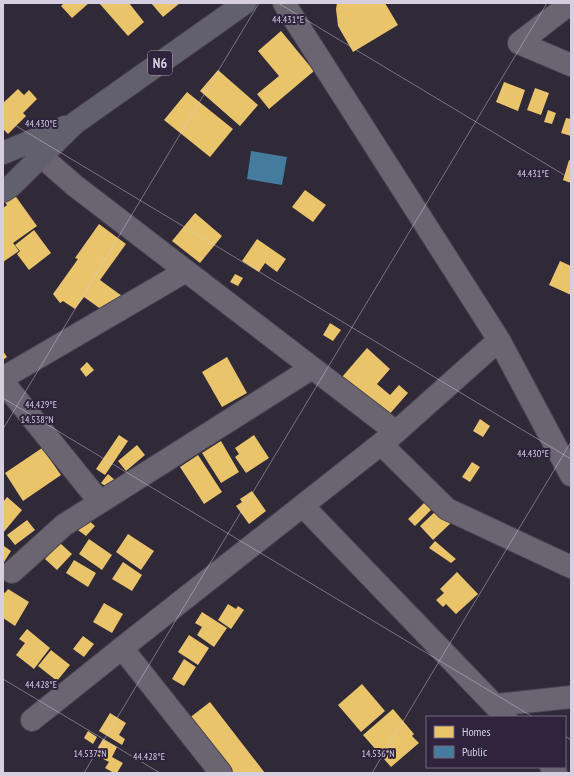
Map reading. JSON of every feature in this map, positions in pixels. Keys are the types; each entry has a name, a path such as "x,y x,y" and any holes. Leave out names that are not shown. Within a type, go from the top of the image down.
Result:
{"main road":[{"name":"N6","path":"3,192 12,185 35,149 75,123 245,3"},
{"name":"N6","path":"3,153 35,149"}],"street":[{"path":"284,3 499,340 571,475"},
{"path":"571,3 518,43 571,64"},
{"path":"35,149 74,185 312,368 389,438 447,509 571,567"},
{"path":"3,378 186,271"},
{"path":"32,720 389,438 499,340"},
{"path":"12,572 64,525 312,368"},
{"path":"3,382 100,502"},
{"path":"302,506 501,711 571,697"},
{"path":"122,648 221,773"}],"building: Homes":[{"path":"64,3 89,3 72,18 61,6"},
{"path":"99,3 129,3 144,22 128,36"},
{"path":"151,3 180,3 163,17"},
{"path":"337,3 385,3 398,25 353,52 338,26 336,9"},
{"path":"281,31 314,71 269,109 257,94 279,76 258,51"},
{"path":"218,70 258,105 240,126 200,91"},
{"path":"504,82 525,90 518,111 496,102"},
{"path":"535,88 549,93 541,115 527,110"},
{"path":"18,89 24,95 29,90 37,99 23,113 26,116 8,134 3,129 3,103"},
{"path":"187,92 233,129 210,157 164,120"},
{"path":"548,110 556,113 552,124 544,122"},
{"path":"566,118 571,119 571,136 561,133"},
{"path":"569,160 571,161 571,183 563,180"},
{"path":"305,190 326,205 313,222 292,207"},
{"path":"14,194 37,226 13,243 19,251 3,262 3,208 7,205 4,201"},
{"path":"195,213 222,236 200,263 172,241"},
{"path":"99,224 126,244 100,280 122,296 102,310 84,297 75,309 63,301 60,303 53,294 78,259 75,258"},
{"path":"34,230 51,253 29,270 17,254 20,251 15,245"},
{"path":"257,239 286,259 277,272 265,263 259,272 242,261"},
{"path":"560,261 571,266 571,295 549,285"},
{"path":"235,274 243,278 238,286 230,282"},
{"path":"330,323 341,330 333,341 323,335"},
{"path":"367,348 390,369 377,384 390,395 399,385 408,393 387,417 342,377"},
{"path":"3,351 7,357 3,360"},
{"path":"227,357 247,393 222,407 202,372"},
{"path":"87,362 94,370 86,377 80,369"},
{"path":"480,419 490,426 483,437 473,431"},
{"path":"119,435 128,441 105,475 96,469"},
{"path":"254,435 269,458 246,473 235,457 239,454 235,448"},
{"path":"221,441 239,472 221,483 202,453"},
{"path":"137,445 145,455 126,471 118,461"},
{"path":"42,448 61,475 23,501 5,473"},
{"path":"198,455 222,492 204,504 180,467"},
{"path":"472,462 480,467 470,482 462,477"},
{"path":"108,474 116,481 109,489 101,483"},
{"path":"252,491 266,511 249,524 236,506 242,502 240,499"},
{"path":"7,497 22,510 3,533 3,502"},
{"path":"427,500 434,507 415,526 408,519"},
{"path":"439,508 452,522 433,540 420,526"},
{"path":"87,519 95,526 86,536 78,530"},
{"path":"27,520 35,530 15,545 7,535"},
{"path":"128,534 154,551 141,570 116,552"},
{"path":"89,539 112,555 102,570 79,554"},
{"path":"435,541 456,559 451,563 429,548"},
{"path":"60,543 72,554 57,570 45,559"},
{"path":"4,546 11,551 4,562 3,547"},
{"path":"74,560 96,573 88,587 66,573"},
{"path":"123,562 142,575 132,591 112,579"},
{"path":"457,572 478,594 456,614 446,604 443,607 436,600 444,593 440,589"},
{"path":"8,589 29,602 15,626 3,618 3,592 5,593"},
{"path":"104,603 123,614 112,633 93,622"},
{"path":"228,604 236,609 238,606 244,610 231,629 218,620"},
{"path":"202,612 227,628 214,647 197,635 202,627 195,623"},
{"path":"27,629 50,648 34,669 16,655 25,643 19,639"},
{"path":"189,635 209,648 198,665 178,652"},
{"path":"83,636 94,644 84,657 73,649"},
{"path":"51,650 70,665 57,681 38,666"},
{"path":"184,659 196,667 184,686 172,679"},
{"path":"362,684 385,711 361,732 338,705"},
{"path":"210,702 265,773 230,773 188,719"},
{"path":"393,709 414,734 412,736 419,743 391,767 363,735"},
{"path":"110,713 126,723 119,735 125,739 122,745 99,731"},
{"path":"88,731 97,737 93,744 84,738"},
{"path":"103,739 117,747 112,757 123,763 117,773 105,768 109,762 94,754"}],"building: Public":[{"path":"251,151 287,157 282,185 247,179"}]}
